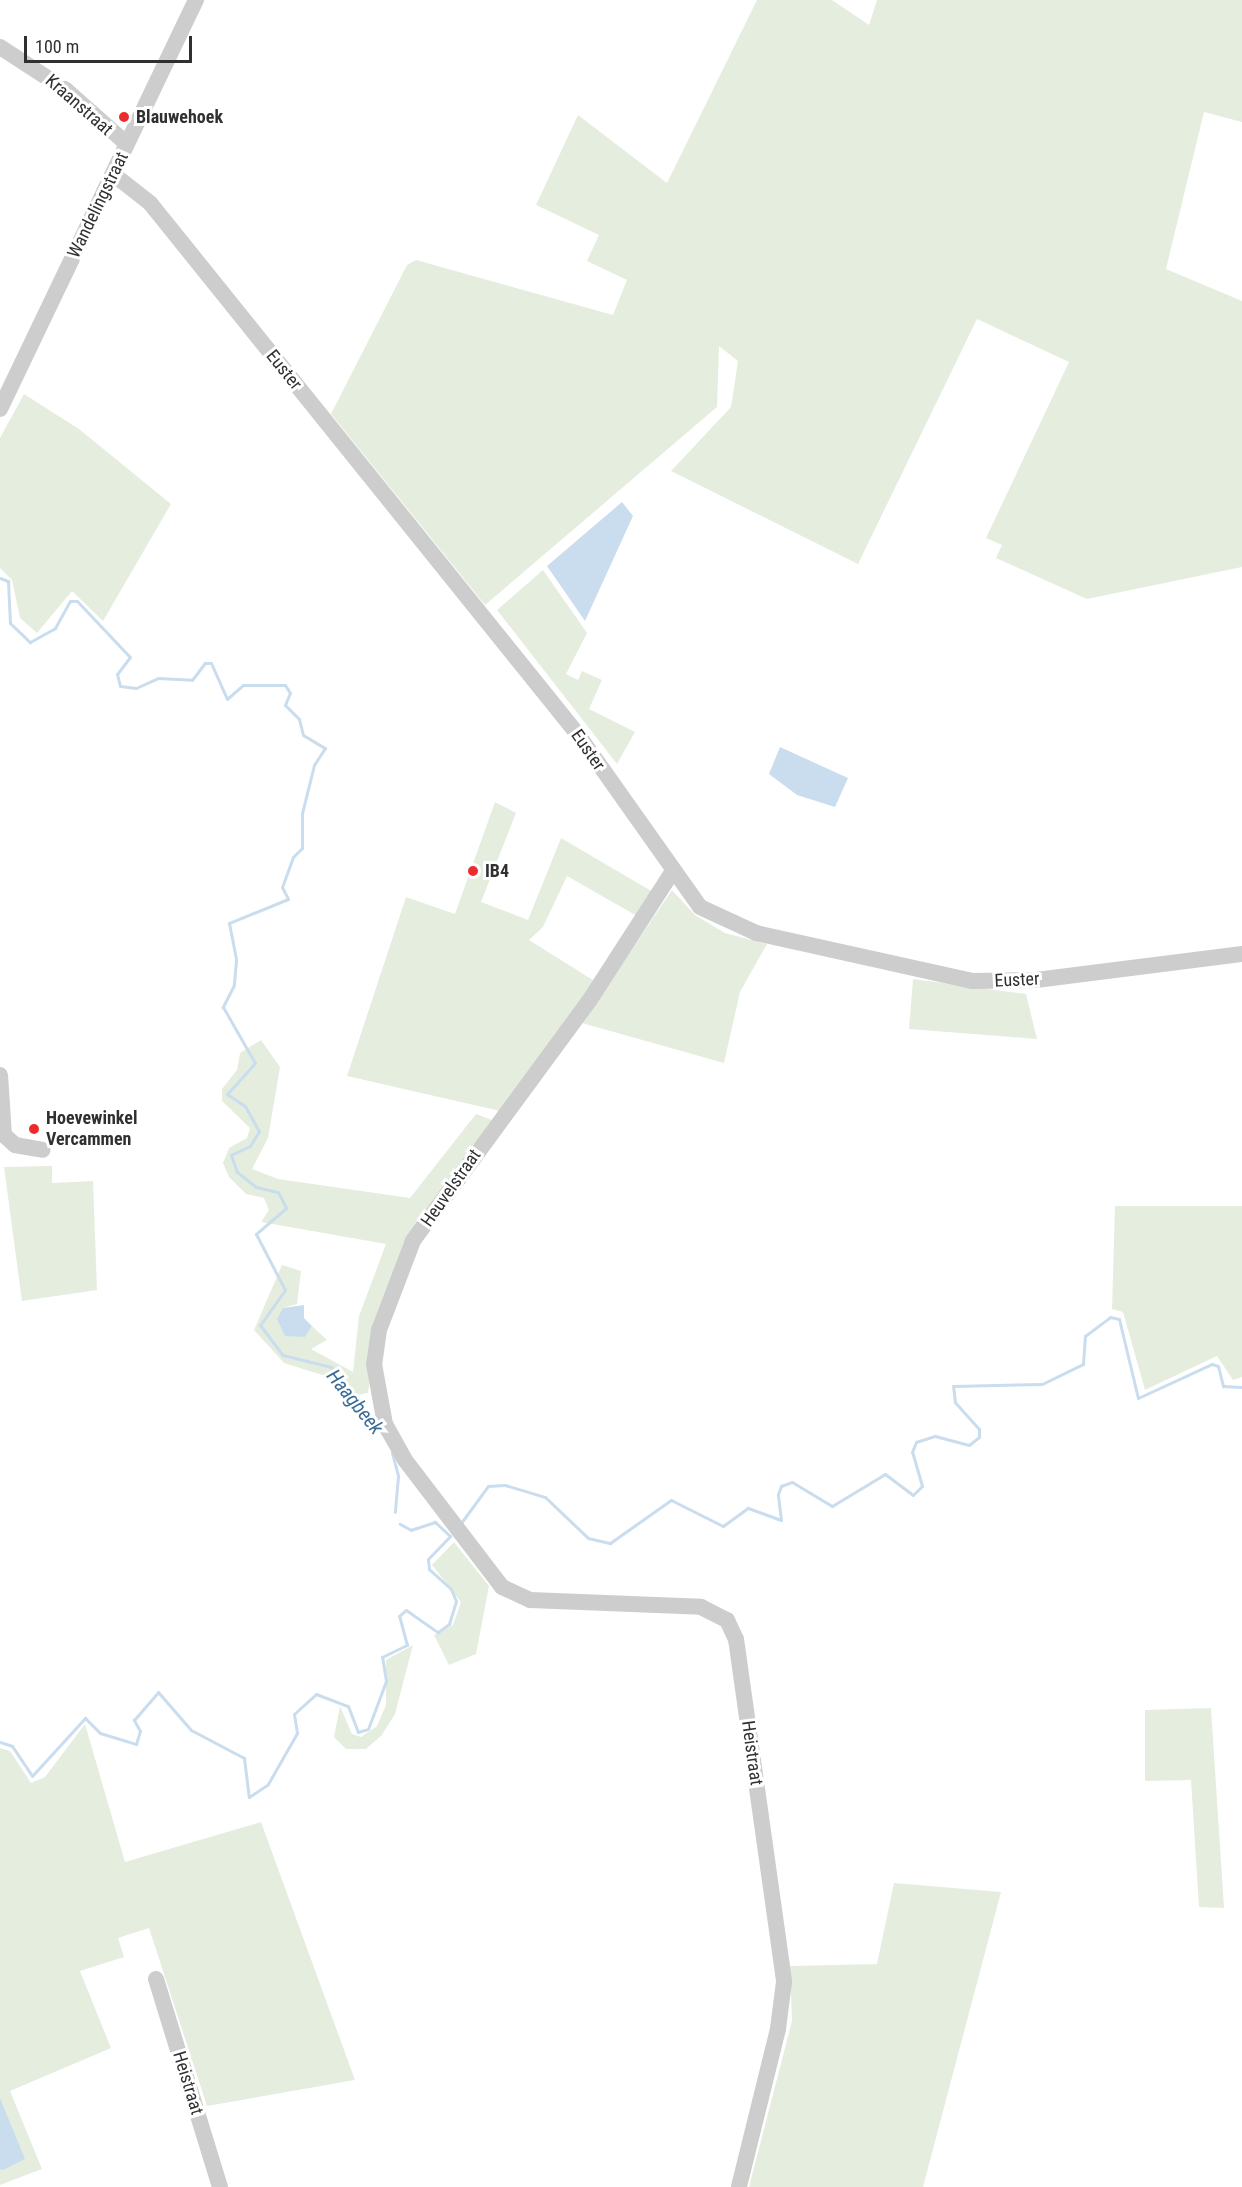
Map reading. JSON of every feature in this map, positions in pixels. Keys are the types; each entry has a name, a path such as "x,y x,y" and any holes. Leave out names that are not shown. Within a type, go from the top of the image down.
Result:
{"street":[{"name":"Wandelingstraat","path":"0,409 196,0"},
{"name":"Kraanstraat","path":"0,47 66,90 127,144"},
{"name":"Euster","path":"113,174 150,203 579,736 671,874 700,908 756,933 972,981 1036,980 1242,954"},
{"name":"Heuvelstraat","path":"454,1531 405,1460 376,1396 374,1364 386,1309 413,1241 589,1001 671,874"},
{"path":"0,1075 4,1135 15,1145 43,1150"},
{"name":"Heistraat","path":"454,1531 492,1580 513,1594 530,1600 700,1607 727,1620 736,1639 784,1982 778,2029 739,2187"},
{"name":"Heistraat","path":"156,1979 220,2187"}],"green space":[{"path":"757,0 832,0 869,25 877,0 1242,0 1242,122 1204,112 1166,269 1242,301 1242,567 1087,599 996,558 1002,545 986,538 1069,362 977,319 858,564 671,471 731,407 738,361 719,346 717,407 485,605 331,414 407,265 416,260 613,315 627,280 587,261 599,235 536,205 578,115 667,183"},
{"path":"24,394 79,429 171,504 103,621 72,591 37,633 20,618 12,580 0,568 0,438"},
{"path":"543,570 587,633 566,674 578,680 582,671 602,680 589,709 635,732 617,764 497,610"},
{"path":"495,802 516,813 481,902 528,920 561,838 653,892 637,916 567,876 543,927 529,940 596,982 500,1111 347,1076 406,897 455,914"},
{"path":"672,890 695,915 725,933 767,944 740,992 724,1063 582,1023"},
{"path":"913,979 1026,994 1037,1039 909,1029"},
{"path":"261,1040 280,1067 268,1138 252,1169 278,1179 410,1198 476,1114 492,1120 381,1307 368,1393 340,1398 335,1379 284,1363 254,1330 282,1265 301,1271 297,1304 283,1308 305,1337 312,1326 327,1340 311,1349 353,1372 359,1316 386,1244 261,1222 269,1210 264,1198 246,1194 229,1177 223,1163 229,1148 247,1138 250,1128 222,1101 222,1089 237,1070 240,1053"},
{"path":"52,1166 52,1183 93,1181 97,1290 22,1301 4,1167"},
{"path":"1115,1206 1242,1206 1242,1377 1233,1380 1217,1356 1145,1390 1123,1312 1112,1309"},
{"path":"454,1542 489,1586 476,1654 449,1665 434,1635 453,1625 461,1602 432,1565"},
{"path":"413,1645 395,1714 381,1736 366,1749 346,1749 334,1737 340,1706 352,1734 361,1737 377,1726 386,1705 386,1660"},
{"path":"1211,1708 1224,1908 1199,1907 1191,1780 1145,1781 1145,1710"},
{"path":"85,1724 125,1862 261,1822 355,2080 207,2106 149,1928 118,1938 124,1957 80,1971 111,2048 10,2091 42,2169 0,2185 0,1748 10,1751 31,1783 45,1777"},
{"path":"894,1883 1001,1892 923,2187 749,2187 792,2021 790,1966 877,1964"}],"water":[{"path":"622,502 633,516 585,621 547,566"},
{"path":"780,747 848,778 835,807 797,795 769,774"},
{"path":"304,1305 304,1318 312,1326 305,1337 285,1336 277,1319 283,1308"},
{"path":"0,2098 25,2159 3,2170 0,2169"}],"waterway":[{"name":"Haagbeek","path":"0,578 8,581 10,623 30,642 55,628 70,601 77,601 130,657 117,674 120,686 136,688 158,678 192,680 205,663 211,663 227,699 243,685 285,685 290,693 285,705 299,719 303,735 325,748 314,765 302,813 302,848 293,857 282,887 288,899 229,923 236,960 234,985 223,1007 255,1063 227,1094 245,1106 259,1131 250,1146 231,1155 237,1172 256,1187 278,1192 286,1208 256,1234 285,1290 260,1325 283,1355 331,1367 383,1434"},
{"path":"461,1523 488,1486 505,1485 545,1497 588,1538 610,1543 671,1500 723,1526 748,1508 781,1520 778,1494 781,1486 792,1482 832,1506 885,1474 913,1495 922,1486 912,1452 916,1442 935,1436 969,1445 979,1437 979,1429 955,1402 953,1386 1042,1384 1083,1364 1085,1336 1110,1317 1119,1319 1138,1398 1212,1364 1218,1366 1223,1386 1242,1387"},
{"name":"Haagbeek","path":"392,1453 398,1476 395,1512"},
{"path":"0,1742 12,1746 32,1776 85,1718 100,1733 136,1744 140,1731 134,1720 158,1692 191,1730 244,1758 249,1797 268,1784 297,1733 294,1714 316,1694 348,1706 358,1732 368,1729 386,1681 382,1657 407,1645 399,1616 406,1610 438,1632 449,1624 456,1601 451,1589 429,1569 428,1559 450,1536 435,1522 411,1530 400,1524"}],"place":[{"name":"Blauwehoek","path":"124,117"},
{"name":"IB4","path":"473,871"},
{"name":"Hoevewinkel Vercammen","path":"34,1129"}]}
